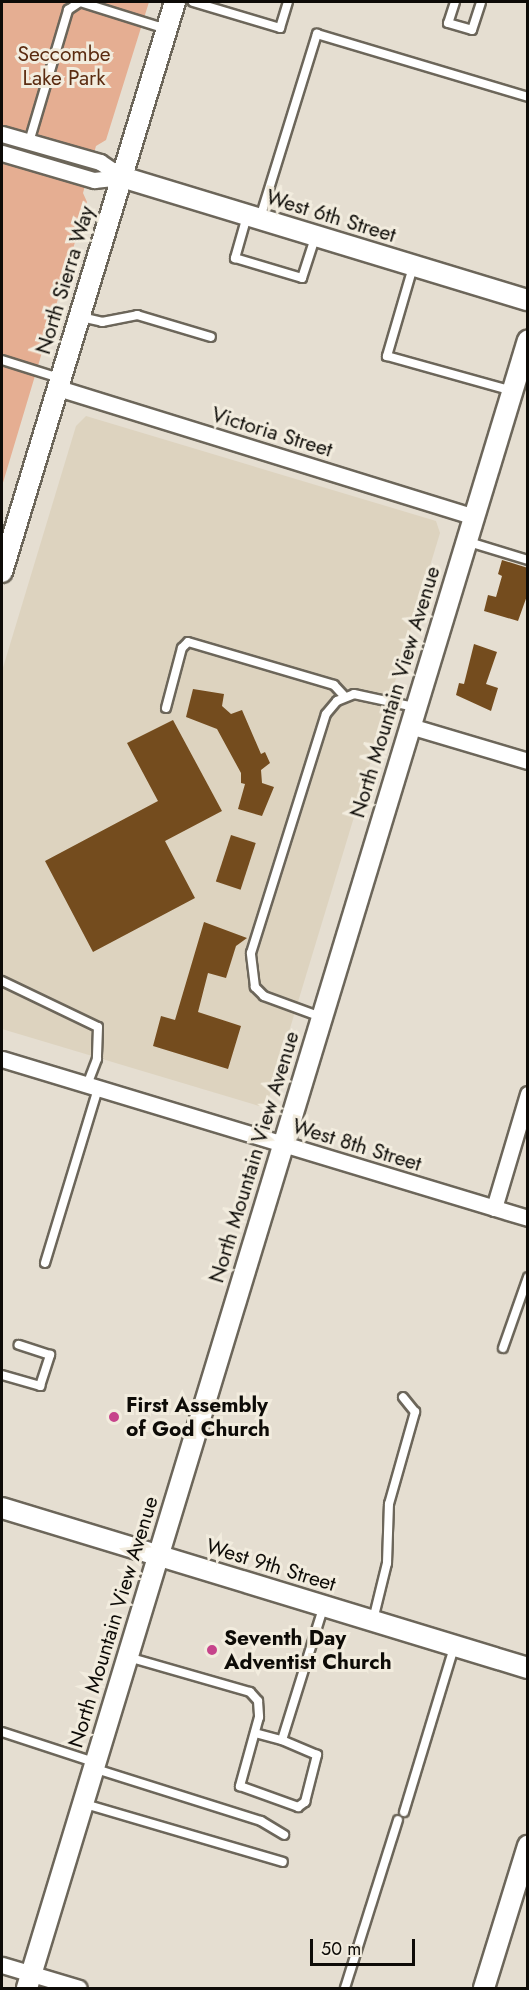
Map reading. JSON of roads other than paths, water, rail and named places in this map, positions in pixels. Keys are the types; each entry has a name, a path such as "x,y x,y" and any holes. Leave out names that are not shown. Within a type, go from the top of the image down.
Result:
{"street":[{"name":"North Sierra Way","path":"2,572 175,2"},
{"path":"2,134 100,162 122,177"},
{"path":"2,153 94,180 122,177"},
{"name":"West 6th Street","path":"122,177 528,300"},
{"name":"North Mountain View Avenue","path":"29,1981 528,340"},
{"name":"Victoria Street","path":"59,383 474,517"},
{"path":"413,717 528,761"},
{"name":"West 8th Street","path":"2,1059 528,1218"},
{"path":"494,1208 526,1101"},
{"name":"West 9th Street","path":"2,1508 528,1668"},
{"path":"484,1989 528,1846"},
{"path":"2,1965 29,1981 79,1989"}],"lane":[{"path":"193,2 280,28 288,2"},
{"path":"454,2 448,23 471,30 481,2"},
{"path":"29,142 68,10 80,3 167,29"},
{"path":"315,236 303,278 235,258 253,217 317,34 528,97"},
{"path":"413,266 387,357 512,391"},
{"path":"79,316 102,322 137,315 211,337"},
{"path":"2,360 59,383"},
{"path":"466,541 528,560"},
{"path":"166,708 182,648 188,642 334,685 345,697"},
{"path":"322,1017 264,996 255,987 251,954 326,714 345,697 367,694 413,717"},
{"path":"2,981 98,1027 97,1059 92,1087 45,1263"},
{"path":"503,1347 528,1277"},
{"path":"2,1375 40,1386 50,1355 19,1345"},
{"path":"373,1621 387,1563 389,1504 415,1412 403,1397"},
{"path":"282,1740 323,1606"},
{"path":"404,1812 454,1646"},
{"path":"128,1657 250,1692 258,1701 255,1733 240,1786 298,1807 305,1802 317,1755 282,1740 255,1733"},
{"path":"2,1732 95,1766 261,1821 284,1835"},
{"path":"83,1803 283,1862"},
{"path":"345,1989 398,1820"}],"place":[{"name":"First Assembly of God Church","path":"114,1417"},
{"name":"Seventh Day Adventist Church","path":"212,1650"}],"park label":[{"name":"Seccombe Lake Park","path":"64,66"}]}
